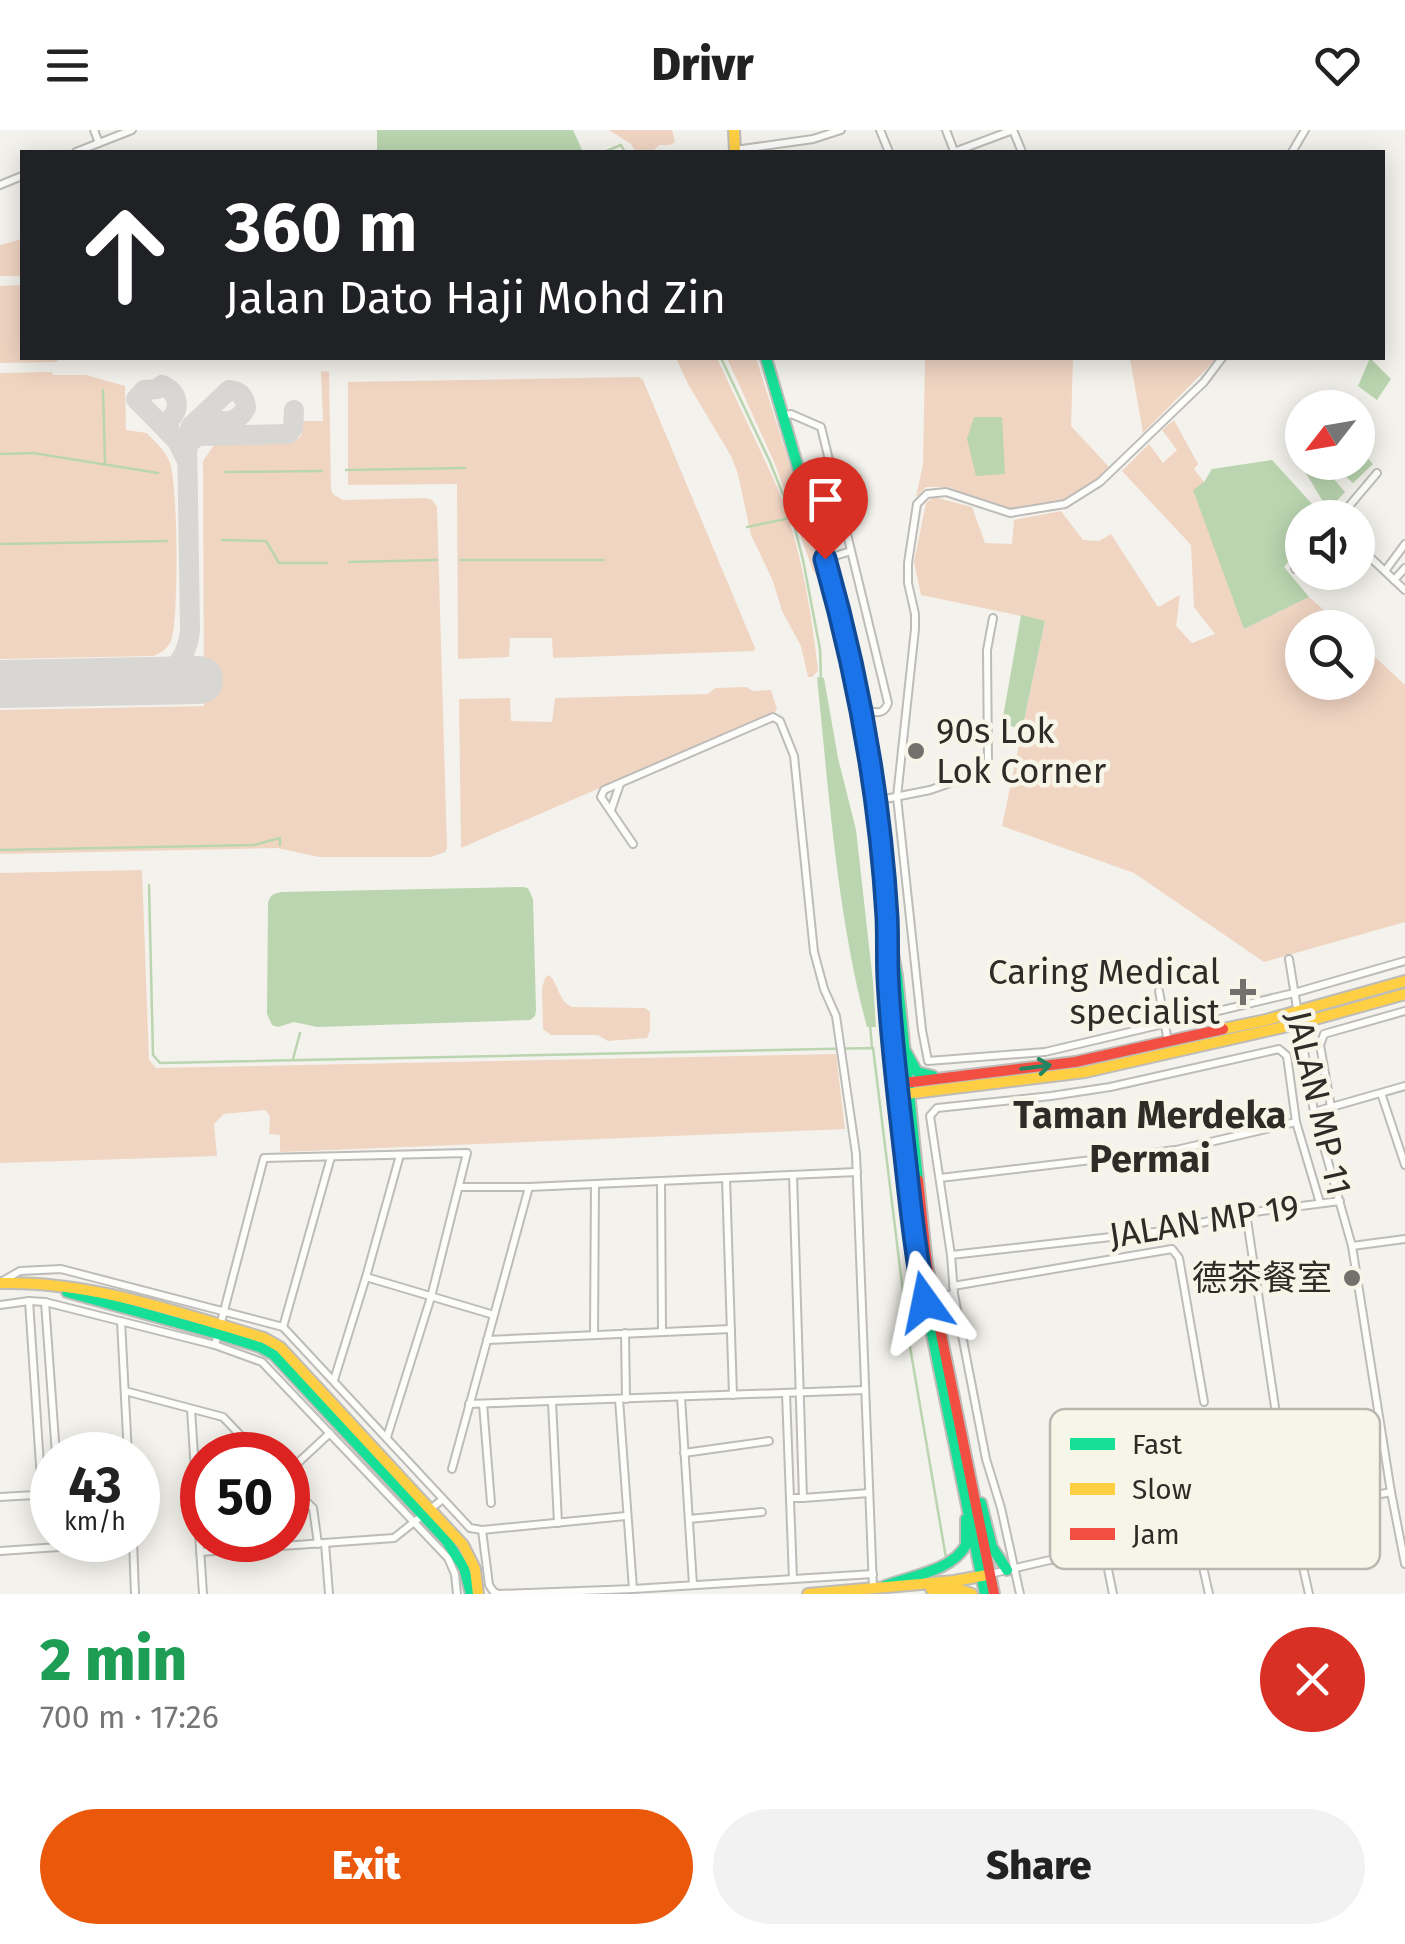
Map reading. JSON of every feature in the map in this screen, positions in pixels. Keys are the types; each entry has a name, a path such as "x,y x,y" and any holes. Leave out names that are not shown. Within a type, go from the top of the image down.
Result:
{"main road":[{"path":"767,360 851,659 876,800 903,1045 902,1089 911,1121 933,1296 986,1575 994,1594"},
{"path":"876,1589 961,1555 966,1544 967,1481 917,1265 888,978 887,918"},
{"path":"902,1089 939,1078 1075,1062 1300,1018 1405,981"},
{"path":"902,1089 946,1089 1049,1078 1405,994"},
{"path":"903,1045 917,1072 939,1078"},
{"path":"911,1121 919,1100 946,1089"},
{"path":"0,1285 25,1280 54,1282 218,1335 264,1338 288,1354 424,1516 469,1554 477,1593"},
{"path":"967,1481 980,1497 992,1547 1011,1569"},
{"path":"808,1594 986,1575"},
{"path":"986,1575 986,1594"},
{"path":"876,1589 952,1589 972,1594"}],"street":[{"path":"94,130 99,143"},
{"path":"81,150 132,130"},
{"path":"742,150 813,139 841,130"},
{"path":"960,150 1014,130 1021,150"},
{"path":"1220,360 1204,382 1100,482 1064,504 1010,514 946,492 933,492 918,504 908,564 915,614 913,658 897,797 928,1060 1045,1052 1294,993 1405,961"},
{"path":"784,416 794,415 821,427 888,703 882,711 870,711 866,705 851,659"},
{"path":"1354,500 1377,472"},
{"path":"1385,571 1405,544"},
{"path":"825,559 851,551"},
{"path":"1375,562 1405,590"},
{"path":"1394,580 1405,568"},
{"path":"876,800 930,790 985,770 987,650 993,618"},
{"path":"633,844 610,812 601,794 604,790 772,717 780,720 794,756 814,952 836,1016 857,1172 872,1574 876,1589"},
{"path":"610,812 620,783"},
{"name":"JALAN MP 11","path":"1289,959 1314,1112 1352,1246 1378,1409"},
{"path":"1159,991 1168,1042"},
{"path":"1332,1107 1320,1045 1324,1034 1405,1011"},
{"path":"1020,1594 1011,1569 953,1290 930,1116 937,1108 1110,1087 1279,1049 1287,1056 1296,1122 1320,1203"},
{"path":"1289,1076 1307,1072"},
{"path":"1049,1078 1051,1096"},
{"path":"1314,1112 1405,1086"},
{"path":"1381,1093 1404,1161"},
{"path":"940,1178 1176,1150 1296,1122"},
{"path":"218,1335 264,1158 467,1153 431,1297 387,1438"},
{"path":"334,1381 400,1155"},
{"path":"283,1327 331,1156"},
{"path":"460,1186 529,1188 857,1172"},
{"path":"793,1175 803,1498"},
{"path":"726,1178 732,1395"},
{"path":"661,1181 662,1332"},
{"path":"594,1184 594,1335"},
{"path":"452,1469 529,1188"},
{"name":"JALAN MP 19","path":"951,1255 1164,1231 1246,1213 1340,1200"},
{"path":"1246,1213 1275,1409"},
{"path":"1352,1246 1405,1238"},
{"path":"933,1296 1172,1249 1179,1258 1204,1402"},
{"path":"0,1285 20,1270 61,1269 283,1327 470,1528 626,1516"},
{"path":"89,1294 94,1278"},
{"path":"366,1278 494,1315"},
{"path":"30,1301 38,1432"},
{"path":"46,1302 54,1432"},
{"path":"0,1305 46,1302 121,1321 218,1335 262,1362 330,1433 424,1516 452,1566 457,1594"},
{"path":"121,1321 127,1432"},
{"path":"487,1340 731,1329"},
{"path":"625,1334 622,1399 633,1590"},
{"path":"469,1404 866,1390"},
{"path":"125,1391 223,1418 237,1432"},
{"path":"786,1393 793,1579"},
{"path":"681,1396 692,1585"},
{"path":"552,1402 558,1523"},
{"path":"483,1404 491,1504"},
{"path":"190,1409 193,1432"},
{"name":"JALAN MP 11","path":"1380,1423 1405,1564"},
{"path":"310,1452 330,1433"},
{"path":"684,1453 768,1440"},
{"path":"1380,1494 1391,1492"},
{"path":"790,1498 870,1493"},
{"path":"0,1497 30,1496"},
{"path":"310,1544 394,1538 443,1499"},
{"path":"310,1505 322,1543 330,1594"},
{"path":"688,1520 762,1512"},
{"path":"482,1530 490,1585 498,1594 633,1590 872,1574"},
{"path":"0,1551 30,1549"},
{"path":"986,1575 1050,1561"},
{"path":"133,1562 134,1594"},
{"path":"201,1562 203,1594"},
{"path":"1108,1569 1113,1594"},
{"path":"1204,1569 1209,1594"},
{"path":"1304,1569 1310,1594"}],"shaded area":[{"path":"377,130 573,130 582,150 377,150"},
{"path":"609,130 672,130 675,142 654,150 635,150"},
{"path":"20,240 20,276 0,276 0,245"},
{"path":"20,285 20,360 57,362 0,363 0,286"},
{"path":"677,360 718,360 775,482 798,551 808,599 818,671 812,677 808,677 801,646 751,535 731,456"},
{"path":"728,360 757,360 824,575 818,577 813,571 775,464"},
{"path":"925,360 1073,360 1071,426 1110,468 1063,501 1008,510 948,487 926,487 916,497 923,464"},
{"path":"1130,360 1215,360 1143,433"},
{"path":"1372,360 1391,379 1377,400 1375,390 1358,386"},
{"path":"321,371 329,372 334,495 343,500 426,498 437,507 445,852 431,857 319,857 277,848 0,854 0,710 204,706 203,461 216,442 294,441 301,436 303,421 323,421"},
{"path":"0,373 86,375 125,386 126,430 147,433 170,463 176,524 174,629 171,641 154,656 0,659"},
{"path":"639,377 754,651 553,658 552,638 510,638 509,657 458,659 457,484 348,485 348,382"},
{"path":"974,417 1002,417 1005,474 976,476 967,439"},
{"path":"1174,420 1198,464 1194,469 1204,482 1244,629 1309,597 1324,610 1285,610 1285,700 1375,700 1375,657 1405,685 1405,922 1264,962 1134,873 1002,826 1045,621 921,595 914,562 926,503 934,497 972,507 985,543 1012,544 1014,520 1061,511 1083,540 1099,541 1111,534 1158,607 1180,595 1176,626 1192,643 1215,634 1194,607 1191,545 1122,471 1149,444 1163,463 1177,450 1162,430"},
{"path":"1272,460 1285,474 1285,480 1290,480 1308,500 1285,500 1284,567 1285,590 1303,590 1309,597 1244,629 1193,490 1212,469"},
{"path":"1310,480 1335,480 1345,492 1337,500 1322,500"},
{"path":"1021,615 1045,621 1022,730 1002,723"},
{"path":"817,677 824,678 856,830 876,1027 867,1027 848,941"},
{"path":"746,687 753,691 771,690 775,712 461,848 459,699 510,698 511,721 552,722 555,698 708,694 715,688"},
{"path":"142,870 149,1060 156,1068 836,1054 845,1129 280,1152 280,1135 269,1134 270,1116 265,1110 224,1114 214,1124 217,1156 0,1163 0,873"},
{"path":"528,888 533,899 536,1010 530,1020 272,1025 267,1014 268,903 274,894"},
{"path":"549,975 572,1007 645,1008 650,1012 647,1038 608,1041 598,1035 551,1035 543,1029 542,988"}],"waterway":[{"path":"609,150 621,145 624,150"},
{"path":"722,360 792,517 820,649 821,681"},
{"path":"103,390 105,464"},
{"path":"0,454 33,453 158,473"},
{"path":"346,470 465,468"},
{"path":"225,472 322,471"},
{"path":"747,527 790,518"},
{"path":"222,540 266,541 279,563 327,563"},
{"path":"0,544 167,541"},
{"path":"349,562 437,560"},
{"path":"460,560 604,560"},
{"path":"0,850 254,845 280,838 280,845"},
{"path":"149,885 153,1055 160,1063 873,1048 909,1341 946,1558"},
{"path":"870,1025 872,1047"},
{"path":"293,1059 300,1033"}],"taxiway":[{"path":"169,432 169,420 177,405 174,396 162,385 144,390 136,399 177,441 186,459"},
{"path":"129,681 163,673 183,655 190,631 187,436 191,426 229,390 243,398 246,408 238,417 203,421"},
{"path":"186,452 198,436 288,434 293,428 294,410"}],"runway":[{"path":"0,684 199,680"}],"traffic: fast":[{"path":"767,360 844,625 861,707 897,976 918,1180"},
{"path":"887,945 896,1084 914,1246 985,1594"},
{"path":"906,1052 917,1072 933,1076"},
{"path":"67,1292 218,1334 274,1355 446,1540 464,1568 471,1594"},
{"path":"981,1503 992,1547 1007,1570"},
{"path":"885,1586 930,1571 960,1554 966,1545 966,1519"}],"traffic: slow":[{"path":"734,130 735,150"},
{"path":"1223,1029 1405,981"},
{"path":"905,1094 1085,1072 1301,1023 1405,994"},
{"path":"0,1283 68,1287 134,1300 264,1338 280,1347 463,1545 475,1569 478,1594"},
{"path":"808,1594 987,1575"},
{"path":"931,1589 972,1594"}],"traffic: jam":[{"path":"904,1083 1075,1062 1223,1029"},
{"path":"918,1180 927,1265 994,1594"}],"place":[{"name":"90s Lok Lok Corner","path":"916,751"},
{"name":"Caring Medical specialist","path":"1243,992"},
{"name":"德茶餐室","path":"1352,1278"}],"district":[{"name":"Taman Merdeka Permai","path":"1150,1137"}],"route":[{"path":"825,559 854,671 876,800 896,1084 914,1246 925,1302"}]}
